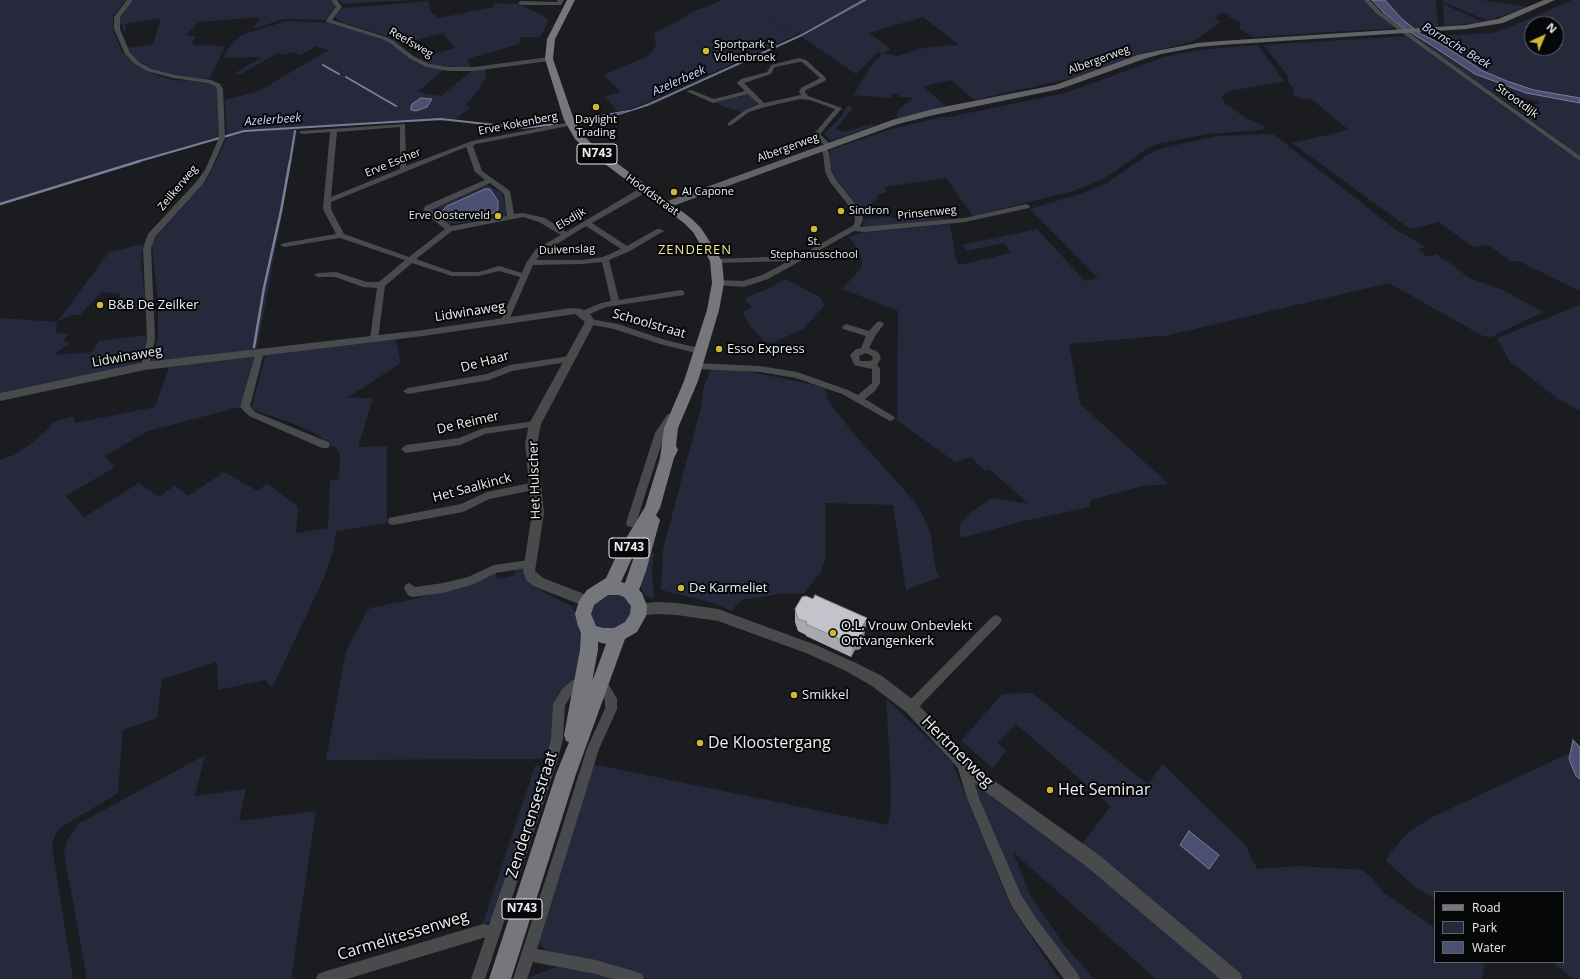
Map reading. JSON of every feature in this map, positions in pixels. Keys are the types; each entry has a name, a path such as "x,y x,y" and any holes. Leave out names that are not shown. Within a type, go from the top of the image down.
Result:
{"main road":[{"name":"Hoofdstraat","path":"571,0 551,39 549,59 564,108 571,124 579,137 590,148 666,204 697,230 708,245 716,261 718,284 713,310 696,366 671,428 667,458 652,508 625,555 612,583 606,588"},
{"name":"Albergerweg","path":"666,204 916,116 1057,87 1108,70 1140,57 1183,47 1221,42 1404,31 1486,24 1552,0"},
{"name":"Hoofdstraat","path":"667,458 688,410 691,381"},
{"name":"Hoofdstraat","path":"630,592 652,517 652,508"},
{"path":"590,631 603,636 618,634 625,632 635,622 639,610 636,598 630,592 619,588 606,588"},
{"name":"N743","path":"590,631 583,620 583,614 587,602 599,591 606,588"},
{"name":"Zenderensestraat","path":"500,979 566,774 576,750 592,681 590,631"},
{"name":"Zenderensestraat","path":"592,681 618,634"}],"street":[{"name":"Zeilkerweg","path":"130,0 117,17 117,29 128,54 137,63 162,75 209,81 218,85 220,89 222,137 208,170 200,182 151,236 147,248 151,339 145,366"},
{"name":"Reefsweg","path":"334,0 339,7 329,21 384,38 392,42 417,61 434,68 486,68 549,59"},
{"path":"521,3 559,4 561,0"},
{"name":"Strootdijk","path":"1367,0 1378,12 1580,159"},
{"path":"763,105 740,83 743,80 769,73 773,66 798,57 823,78 823,80 804,89 802,92 806,98"},
{"path":"689,91 713,101 750,92"},
{"path":"718,284 744,284 754,282 780,271 853,229 858,224 858,212 828,172 825,147 817,134 839,108 800,97 763,105 747,111 730,124"},
{"name":"Erve Kokenberg","path":"469,145 474,142 571,124"},
{"path":"302,132 403,126 403,170"},
{"path":"334,130 327,209 341,236"},
{"path":"469,145 479,172 507,193 511,218"},
{"name":"Erve Escher","path":"327,201 462,146 469,145"},
{"path":"450,229 427,211 428,208 488,179"},
{"name":"Elsdijk","path":"505,320 530,262 540,251 640,192"},
{"name":"Prinsenweg","path":"853,229 865,230 965,220 1026,206"},
{"path":"318,275 336,274 366,285 381,285 443,233 450,229 523,215 542,220 566,235"},
{"name":"Duivenslag","path":"586,223 627,249"},
{"name":"Duivenslag","path":"530,262 582,262 605,259 660,231"},
{"path":"284,245 341,236 458,275 479,274 500,268 524,276"},
{"path":"716,261 801,258"},
{"name":"Duivenslag","path":"605,259 616,303"},
{"path":"374,339 381,285"},
{"name":"Lidwinaweg","path":"0,397 145,366 423,333 571,311 587,318 604,305 680,293"},
{"name":"Schoolstraat","path":"587,318 664,342 700,351"},
{"name":"Het Hulscher","path":"530,564 538,513 531,444 535,424 570,359 587,318"},
{"path":"865,350 865,346 870,335 880,324"},
{"path":"846,327 870,335"},
{"path":"859,399 872,388 876,382 876,368 871,365 861,365 854,358 856,353 865,350 871,351 876,356 876,360 871,365"},
{"path":"260,352 245,407 252,414 325,445"},
{"name":"De Haar","path":"408,391 489,377 510,368 570,359"},
{"path":"696,366 780,371 830,385 859,399 890,418"},
{"name":"Hoofdstraat","path":"631,523 660,433 670,417 678,413"},
{"name":"De Reimer","path":"406,449 460,441 484,431 535,424"},
{"path":"645,476 662,477"},
{"name":"Het Saalkinck","path":"393,521 463,508 487,496 535,486"},
{"path":"409,588 412,592 443,588 470,581 494,569 530,564 531,576 538,582 587,602"},
{"name":"Hertmerweg","path":"639,610 656,608 691,610 718,615 751,626 851,667 877,681 911,707 961,761 984,782 1110,875 1234,979"},
{"path":"911,707 996,620"},
{"path":"520,979 564,844 593,748 611,709 610,695 592,681"},
{"name":"Zenderensestraat","path":"478,979 551,762 557,739 559,704 567,692 592,681"},
{"path":"961,761 973,798 1016,900 1031,923 1073,979"},
{"name":"Carmelitessenweg","path":"323,979 483,931 493,932"},
{"path":"528,954 596,967 637,979"}],"green space":[{"path":"0,0 126,0 113,16 114,32 122,52 136,65 159,76 174,80 206,82 217,86 220,138 0,205"},
{"path":"132,0 332,0 336,8 327,20 283,19 253,29 260,17 199,22 186,35 196,36 192,43 194,45 225,46 211,76 205,79 178,76 153,70 134,58 127,48 153,44 161,18 125,24 126,30 123,31 122,24 119,25 120,18"},
{"path":"338,0 413,0 343,4"},
{"name":"Sportpark 't Vollenbroek","path":"723,0 863,0 802,35 761,17 798,34 634,108 618,112 604,96 621,92 603,75 648,56 656,45 654,34 695,11"},
{"path":"866,0 1366,0 1396,28 1253,37 1240,29 1240,22 1228,16 1231,15 1222,13 1214,18 1221,22 1194,41 1147,53 1087,75 974,100 951,80 923,86 945,106 898,118 896,115 900,108 912,100 911,97 899,97 898,94 890,94 892,98 853,95 873,63 882,54 878,52 856,74 801,36","holes":["923,17 959,45 919,49 897,56 883,54 891,49 869,33"]},
{"path":"1385,0 1436,0 1438,27 1413,28 1402,19"},
{"path":"1442,0 1482,0 1526,7 1488,21 1443,2"},
{"path":"1572,0 1580,0 1580,98 1534,90 1498,78 1475,67 1440,43 1421,34 1451,35 1492,33 1524,21 1524,56 1564,56 1564,16 1536,16"},
{"path":"428,1 432,13 439,18 494,7 494,3 519,4 549,19 540,37 521,37 519,44 467,59 471,67 460,67 435,66 420,58 455,48 443,33 400,44 386,36 338,21 335,17 341,9 344,8"},
{"path":"1443,4 1484,22 1444,26"},
{"path":"286,21 333,23 380,37 392,43 410,58 445,69 417,92 441,96 474,69 485,68 486,76 478,91 466,104 470,108 453,121 419,120 298,127 257,349 151,362 158,336 158,305 152,246 154,239 206,181 215,164 227,137 225,100 259,91 328,50 316,46 301,55 291,52 285,55 278,53 239,75 235,73 263,57 223,58 230,46 242,35"},
{"path":"1412,34 1426,41 1467,69 1490,80 1536,95 1580,103 1580,156 1504,100 1410,35","holes":["1502,93 1537,101 1539,103 1533,105 1522,104 1509,99"]},
{"path":"1406,36 1580,161 1580,291 1518,261 1511,261 1488,245 1473,247 1439,222 1410,229 1292,143 1349,130 1310,98 1300,99 1293,95 1294,89 1288,81 1287,75 1263,45"},
{"path":"1258,45 1284,81 1230,91 1224,94 1222,98 1225,103 1247,119 1264,126 1263,130 1208,134 1157,144 1142,152 1104,179 1073,191 973,216 946,178 885,187 887,192 877,195 878,199 871,204 872,209 862,211 833,175 830,166 830,150 888,130 941,117 949,117 1065,93 1164,57 1209,49"},
{"path":"751,95 758,103 741,112 719,105 716,102"},
{"path":"848,105 853,108 836,128 837,130 844,132 872,124 875,125 831,141 824,134 840,118"},
{"path":"1273,134 1395,229 1425,247 1418,249 1428,257 1436,254 1469,278 1503,290 1543,312 1491,337 1487,337 1389,283 1161,337 1069,344 1080,404 1169,484 1142,486 1091,500 1090,507 1024,521 961,538 959,525 973,511 992,498 1029,504 989,469 985,471 971,457 955,462 897,420 898,311 842,289 861,268 862,262 860,253 849,237 861,233 950,224 956,259 959,265 1011,253 1004,243 967,251 962,245 1037,229 1085,281 1098,278 1030,209 1083,193 1107,183 1147,155 1159,149 1217,136"},
{"path":"488,185 502,193 508,213 504,216 448,225 431,209","holes":["481,190 490,190 498,201 495,213 462,217 447,206"]},
{"path":"925,216 949,219 862,228 865,219 891,217 900,221 905,217"},
{"path":"143,244 141,261 146,309 126,311 115,304 116,300 122,294 102,292 80,315 72,315 57,322 109,252"},
{"path":"786,279 821,298 824,306 802,330 774,342 766,343 749,325 743,312 752,307 745,300 747,297 775,286 774,285"},
{"path":"1580,305 1580,411 1557,398 1510,362 1497,338"},
{"path":"0,318 57,322 56,333 69,334 63,341 70,343 54,355 92,352 99,341 147,335 143,355 139,364 0,393"},
{"path":"395,338 401,363 347,398 373,398 358,447 387,446 387,523 336,531 333,551 324,578 272,688 265,680 218,690 217,662 162,679 157,718 123,730 118,793 60,828 55,835 52,846 73,979 0,979 0,460 14,455 33,442 54,422 74,416 75,423 155,407 169,367 255,356 240,407 148,431 105,456 115,467 66,496 84,517 139,483 159,497 175,485 188,496 224,472 258,491 267,483 298,507 296,533 328,528 330,481 339,479 340,454 337,449 316,434 297,425 251,409 266,354"},
{"path":"711,369 736,369 825,387 828,400 852,432 915,502 926,522 931,536 934,560 937,573 940,577 906,590 893,505 825,503 825,560 821,572 804,593 778,594 742,600 732,611 710,602 661,590 663,549 700,411 704,387"},
{"path":"649,548 654,553 652,573 654,599 645,596 640,585"},
{"path":"515,568 521,568 523,570 525,579 532,586 571,606 577,614 584,633 579,675 559,696 549,755 537,759 326,760 346,651 370,608 405,601 475,583 496,572 497,579 515,575"},
{"path":"618,593 632,602 632,617 618,629 600,628 595,625 590,616 593,606 606,594"},
{"path":"1032,693 1148,784 1163,764 1245,845 1257,869 1299,866 1362,870 1373,879 1383,892 1434,927 1434,963 1485,963 1482,979 1245,979 1080,847 1111,806 1016,724 997,743 1007,750 993,768 961,741 1002,694"},
{"path":"886,699 953,764 1011,907 1059,979 647,979 637,973 605,963 547,951 538,942 593,764 888,825 891,809 891,780"},
{"path":"1570,753 1569,759 1576,776 1580,779 1580,979 1574,979 1553,963 1564,963 1564,891 1434,891 1434,898 1414,886 1386,861 1390,853 1408,833 1430,818"},
{"path":"205,755 195,796 246,789 239,821 316,811 291,979 87,979 64,853 67,840 78,824"},
{"path":"535,766 538,766 543,771 492,920 482,926"},
{"path":"971,779 1005,807 1063,848 1227,979 1156,979 1013,852 1030,895 1065,946 1094,979 1078,979 1022,904"},
{"path":"557,967 572,967 620,979 528,979 529,977"}],"water":[{"path":"863,0 866,0 801,36 649,105 617,115 580,121 580,119 632,110 648,104 803,34"},
{"path":"1372,0 1385,0 1402,19 1421,34 1440,43 1483,71 1534,90 1580,98 1580,103 1526,93 1475,74 1403,28 1384,13"},
{"path":"421,98 432,99 427,107 416,111 411,110 412,104"},
{"path":"485,189 490,189 498,201 498,210 495,213 450,217 441,212 447,206"},
{"path":"1573,740 1580,747 1580,779 1576,776 1569,759"},
{"path":"1189,831 1219,855 1209,869 1180,845"}],"building":[{"path":"815,595 867,618 862,627 864,631 862,636 857,638 853,645 798,619 795,609 802,597 806,596 813,599"}],"waterway":[{"path":"323,65 339,74"},
{"path":"346,77 396,106"},
{"name":"Azelerbeek","path":"136,162 244,131 441,119 522,128 557,124"},
{"path":"290,162 295,131"},
{"name":"Azelerbeek","path":"0,204 140,161"},
{"path":"254,347 264,288 281,211 290,161"}],"place":[{"name":"Sportpark 't Vollenbroek","path":"706,51"},
{"name":"Daylight Trading","path":"596,107"},
{"name":"Al Capone","path":"674,192"},
{"name":"Sindron","path":"841,211"},
{"name":"Erve Oosterveld","path":"498,216"},
{"name":"St. Stephanusschool","path":"814,229"},
{"name":"B&B De Zeilker","path":"100,305"},
{"name":"Esso Express","path":"719,349"},
{"name":"De Karmeliet","path":"681,588"},
{"name":"O.L. Vrouw Onbevlekt Ontvangenkerk","path":"833,633"},
{"name":"Smikkel","path":"794,695"},
{"name":"De Kloostergang","path":"700,743"},
{"name":"Het Seminar","path":"1050,790"}],"district":[{"name":"ZENDEREN","path":"695,250"}],"water label":[{"name":"Bornsche Beek","path":"1456,46"}]}
